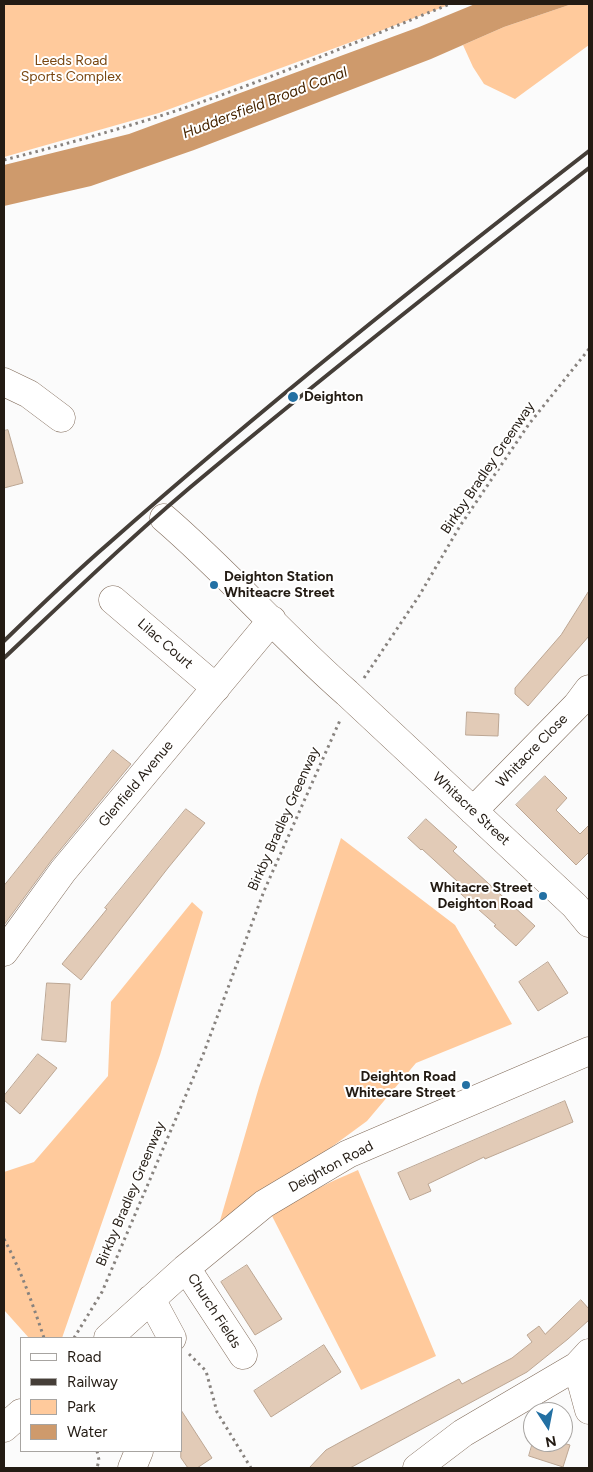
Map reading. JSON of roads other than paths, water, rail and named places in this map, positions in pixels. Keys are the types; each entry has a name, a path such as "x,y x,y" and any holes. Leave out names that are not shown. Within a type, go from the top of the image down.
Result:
{"street":[{"path":"4,382 29,394 61,418"},
{"path":"164,518 272,620"},
{"name":"Lilac Court","path":"113,600 216,688"},
{"name":"Whitacre Street","path":"272,620 314,664 351,696 575,906 589,923"},
{"name":"Glenfield Avenue","path":"4,952 63,871 272,620"},
{"name":"Whitacre Close","path":"473,811 577,705 589,688"},
{"name":"Deighton Road","path":"109,1337 186,1268 264,1204 348,1154 589,1051"},
{"name":"Church Fields","path":"186,1268 243,1355"},
{"path":"152,1300 171,1337"},
{"path":"417,1468 463,1432 583,1360 589,1410"},
{"path":"4,1428 20,1414"},
{"path":"132,1468 139,1452"}],"water":[{"name":"Huddersfield Broad Canal","path":"475,4 572,4 504,27 431,59 194,150 91,186 4,206 4,165 129,134 419,27"}],"railway":[{"path":"4,641 95,556 225,443 406,295 589,151"},
{"path":"4,658 184,492 352,355 589,168"}],"place":[{"name":"Deighton","path":"293,397"},
{"name":"Deighton Station Whiteacre Street","path":"214,585"},
{"name":"Whitacre Street Deighton Road","path":"543,896"},
{"name":"Deighton Road Whitecare Street","path":"466,1085"}],"park label":[{"name":"Leeds Road Sports Complex","path":"71,69"}]}
